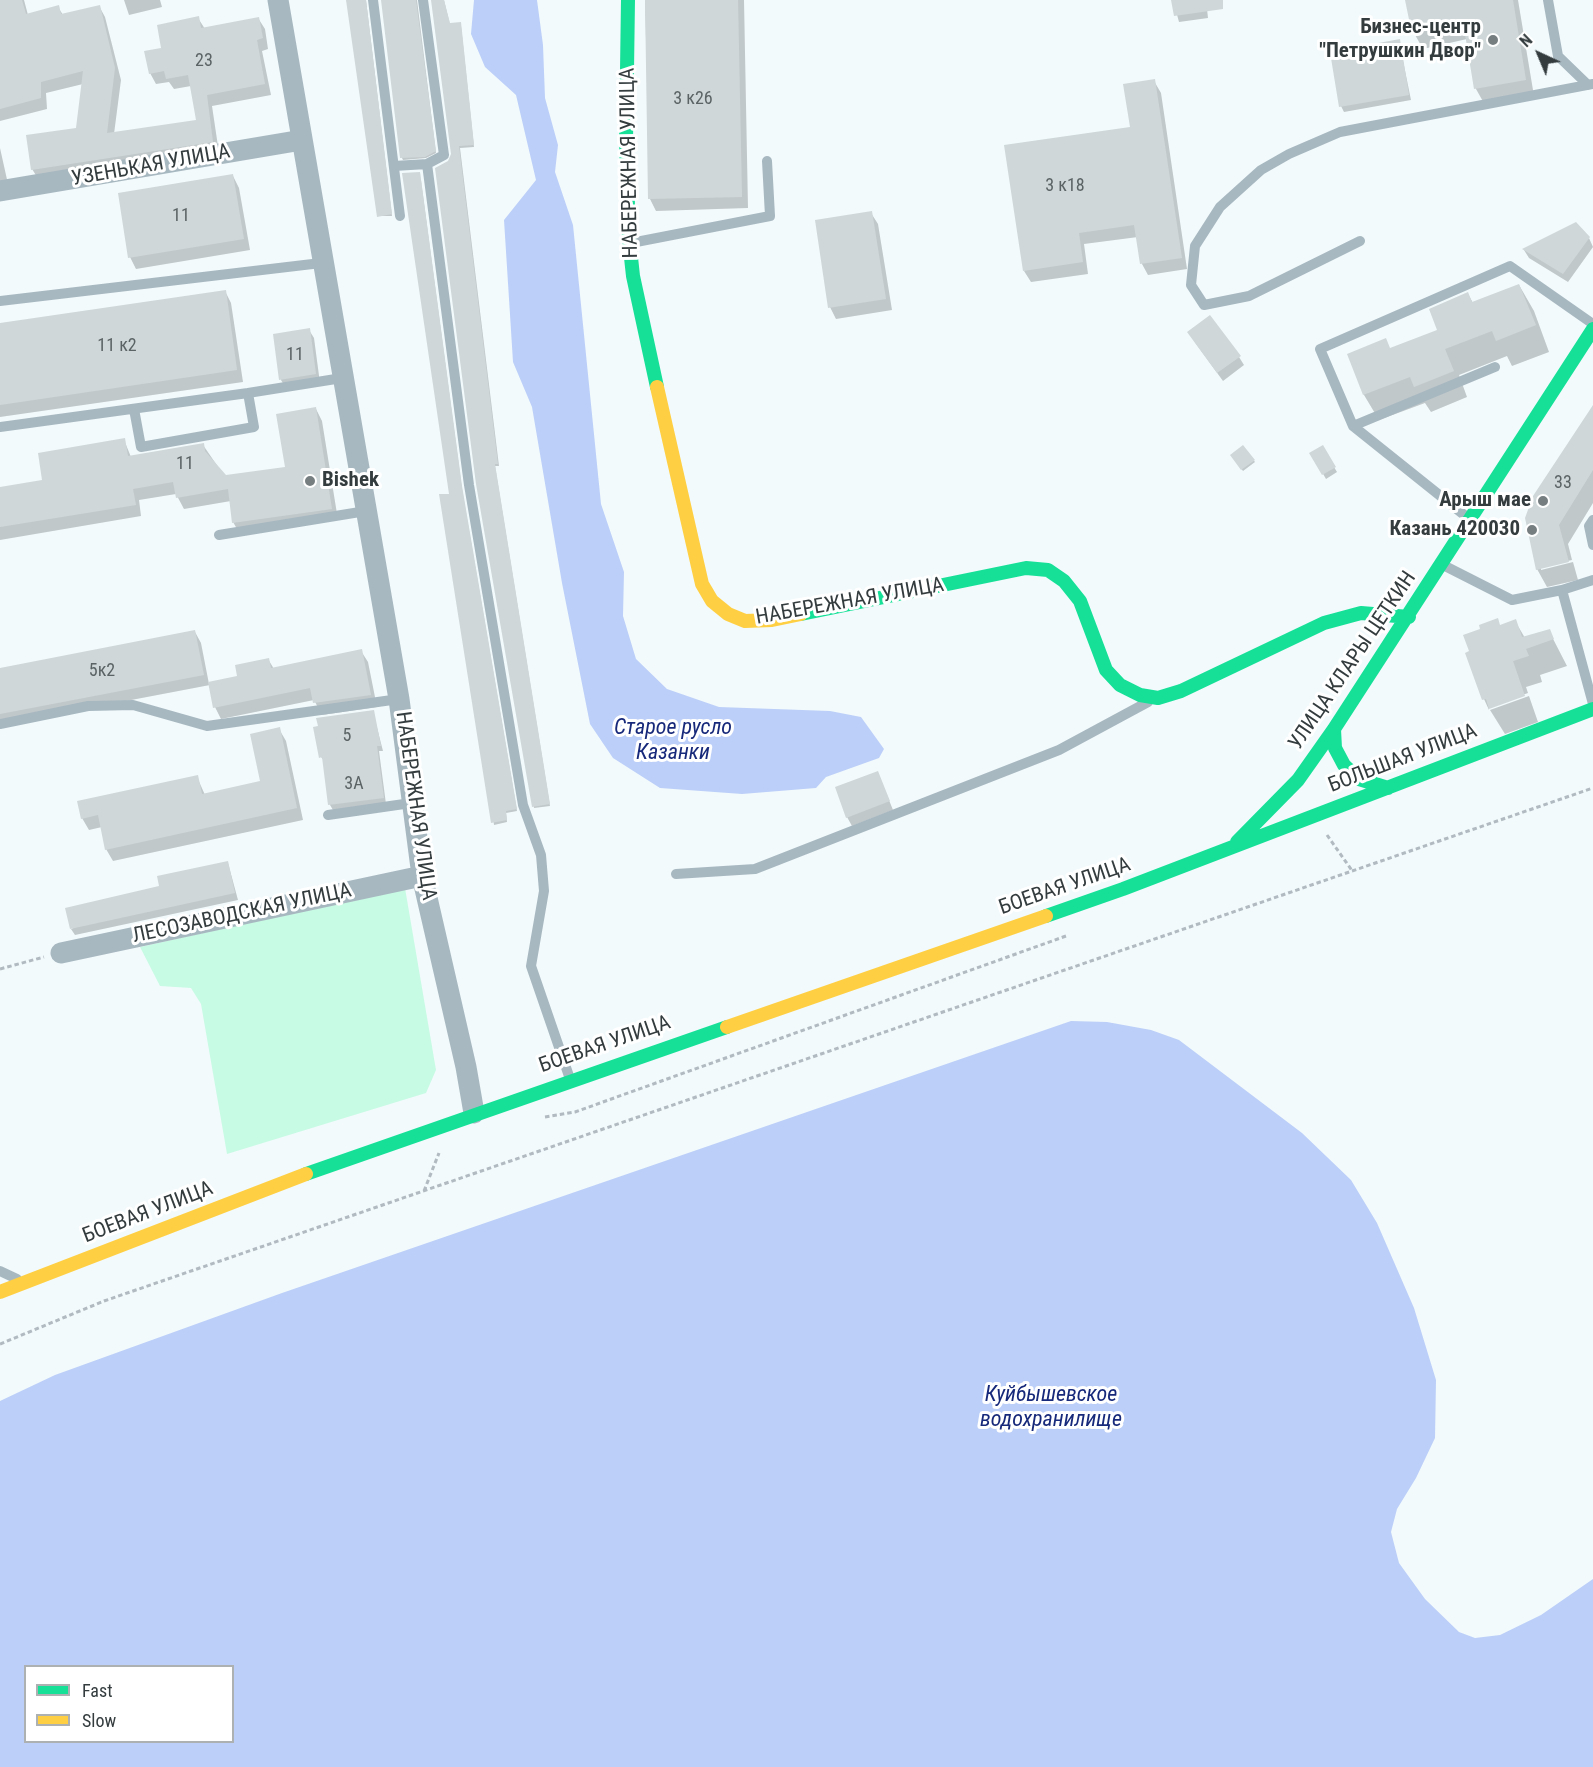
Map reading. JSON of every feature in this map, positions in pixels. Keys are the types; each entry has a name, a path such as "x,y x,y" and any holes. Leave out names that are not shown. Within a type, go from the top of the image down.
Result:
{"main road":[{"name":"НАБЕРЕЖНАЯ УЛИЦА","path":"628,0 626,141 633,276 666,432 702,584 712,601 728,614 745,621 772,620 1026,568 1048,570 1064,581 1080,601 1106,670 1120,685 1140,695 1158,698"},
{"name":"УЛИЦА КЛАРЫ ЦЕТКИН","path":"1229,850 1298,780 1334,729 1582,353 1593,329"},
{"path":"1158,698 1181,691 1324,623 1361,613 1408,617"},
{"name":"БОЛЬШАЯ УЛИЦА","path":"1229,850 1593,707"},
{"path":"1334,729 1335,748 1344,765 1359,779 1388,788"},
{"name":"БОЕВАЯ УЛИЦА","path":"0,1292 324,1167 474,1113 1123,890 1229,850"}],"street":[{"name":"НАБЕРЕЖНАЯ УЛИЦА","path":"278,0 321,263 399,699 422,876 466,1067 474,1113"},
{"name":"УЗЕНЬКАЯ УЛИЦА","path":"0,191 302,140"},
{"name":"ЛЕСОЗАВОДСКАЯ УЛИЦА","path":"61,953 422,876"}],"lane":[{"path":"373,0 400,216"},
{"path":"394,166 427,164 444,155 423,0"},
{"path":"1548,0 1558,56 1590,85"},
{"path":"1360,241 1249,296 1204,305 1191,285 1195,246 1220,207 1261,170 1289,154 1340,132 1590,85"},
{"path":"630,243 770,216 767,161"},
{"path":"427,164 469,485 523,805 541,855 544,891 531,966 570,1079"},
{"path":"0,301 321,263"},
{"path":"1471,520 1353,426 1320,349 1510,266 1593,324"},
{"path":"1353,426 1495,367"},
{"path":"0,427 342,378"},
{"path":"134,409 141,447 254,427 248,393"},
{"path":"219,535 366,511"},
{"path":"1593,520 1589,526 1593,545"},
{"path":"1443,565 1512,600 1562,590 1593,580"},
{"path":"1562,590 1593,707"},
{"path":"676,874 754,869 1059,750 1158,698"},
{"path":"0,724 88,706 133,705 207,726 399,699"},
{"path":"328,815 411,803"},
{"path":"0,1271 25,1283"}],"path":[{"path":"0,1344 104,1301 1593,788"},
{"path":"1325,831 1353,872"},
{"path":"0,969 61,953"},
{"path":"423,1192 441,1147"}],"green space":[{"path":"405,888 436,1070 426,1093 227,1154 201,1004 191,988 160,986 140,947"}],"water":[{"name":"Старое русло Казанки","path":"474,0 537,0 543,45 545,98 558,145 555,172 573,225 601,504 624,572 623,616 636,659 667,689 719,707 830,711 861,717 884,749 879,758 826,777 816,788 742,794 660,788 613,758 590,724 562,583 532,407 513,362 504,220 536,180 516,95 485,67 471,34"},
{"name":"Куйбышевское водохранилище","path":"1071,1021 1107,1022 1151,1030 1179,1040 1302,1133 1351,1180 1377,1223 1414,1308 1436,1380 1435,1438 1416,1478 1397,1509 1391,1532 1399,1563 1425,1599 1459,1632 1475,1638 1500,1635 1541,1615 1593,1579 1593,1767 0,1767 0,1401 55,1375 282,1293"}],"building":[{"path":"0,0 22,0 26,14 59,5 61,14 100,5 115,68 107,133 196,120 188,75 166,79 164,71 149,74 144,51 161,48 157,25 199,16 201,28 259,17 263,38 257,40 265,84 207,95 213,142 31,170 26,135 76,128 83,71 41,82 41,98 0,109"},
{"path":"346,0 366,0 392,214 377,217"},
{"path":"381,0 416,0 436,151 425,157 400,158"},
{"path":"431,0 444,0 450,23 461,22 474,145 459,146 498,464 495,464 550,804 532,807 476,484 435,168 448,161 451,154"},
{"path":"645,0 738,0 742,197 648,199"},
{"path":"1171,0 1223,0 1223,9 1174,16"},
{"name":"Бизнес-центр \"Петрушкин Двор\"","path":"1405,0 1513,0 1526,80 1474,89 1463,22 1412,34"},
{"path":"1400,39 1409,95 1339,107 1330,52"},
{"path":"1155,79 1182,258 1140,264 1134,225 1079,233 1083,262 1023,271 1004,145 1130,127 1123,84"},
{"path":"420,172 462,486 517,809 506,811 507,820 491,823 439,494 449,494 402,173"},
{"path":"233,174 244,239 128,258 118,193"},
{"path":"872,211 886,299 828,308 815,220"},
{"path":"1576,222 1590,237 1563,274 1522,249"},
{"path":"1519,284 1536,325 1496,341 1492,331 1445,349 1454,371 1414,387 1410,377 1363,395 1347,354 1386,338 1390,348 1437,330 1429,309 1468,292 1472,302"},
{"path":"226,290 237,370 0,405 0,323"},
{"path":"1210,315 1241,356 1217,373 1187,332"},
{"path":"310,328 316,374 279,380 273,334"},
{"path":"1593,405 1593,470 1559,525 1569,562 1536,570 1525,518 1533,496"},
{"path":"316,407 332,509 232,523 228,489 176,498 173,482 133,489 136,505 0,527 0,487 42,480 38,453 125,438 128,456 204,443 205,451 226,475 285,467 276,414"},
{"path":"1243,445 1255,460 1241,470 1230,455"},
{"path":"1323,445 1336,467 1322,475 1309,453"},
{"path":"1498,618 1500,625 1516,619 1522,637 1550,629 1554,639 1526,649 1529,656 1513,661 1525,696 1489,709 1486,699 1482,700 1465,653 1469,651 1463,635 1480,629 1479,625"},
{"path":"195,630 204,675 0,714 0,668"},
{"path":"362,649 371,695 313,703 310,688 213,708 208,682 237,676 235,665 269,658 271,668"},
{"path":"374,710 381,746 377,746 384,798 328,805 322,757 319,758 313,727 318,726 316,718"},
{"path":"280,727 297,808 105,850 98,815 81,819 77,801 198,775 202,794 260,781 250,734"},
{"path":"878,771 890,801 846,818 835,787"},
{"path":"228,861 235,893 70,929 65,908 159,886 157,876"}],"traffic: fast":[{"path":"628,0 626,141 629,239 633,276 657,387"},
{"path":"1237,842 1298,780 1334,729 1593,329"},
{"path":"801,614 1026,568 1048,570 1064,581 1080,601 1106,670 1120,685 1140,695 1158,698 1181,691 1324,623 1361,613 1409,617"},
{"path":"1046,916 1123,889 1593,709"},
{"path":"1334,729 1335,748 1344,765 1359,779 1388,788"},
{"path":"306,1174 727,1027"}],"traffic: slow":[{"path":"657,387 702,584 712,601 728,614 745,621 772,620 801,614"},
{"path":"727,1027 1046,916"},
{"path":"0,1292 306,1174"}],"place":[{"name":"Бизнес-центр \"Петрушкин Двор\"","path":"1493,40"},
{"name":"Bishek","path":"310,481"},
{"name":"Арыш мае","path":"1543,501"},
{"name":"Казань 420030","path":"1532,530"}]}
